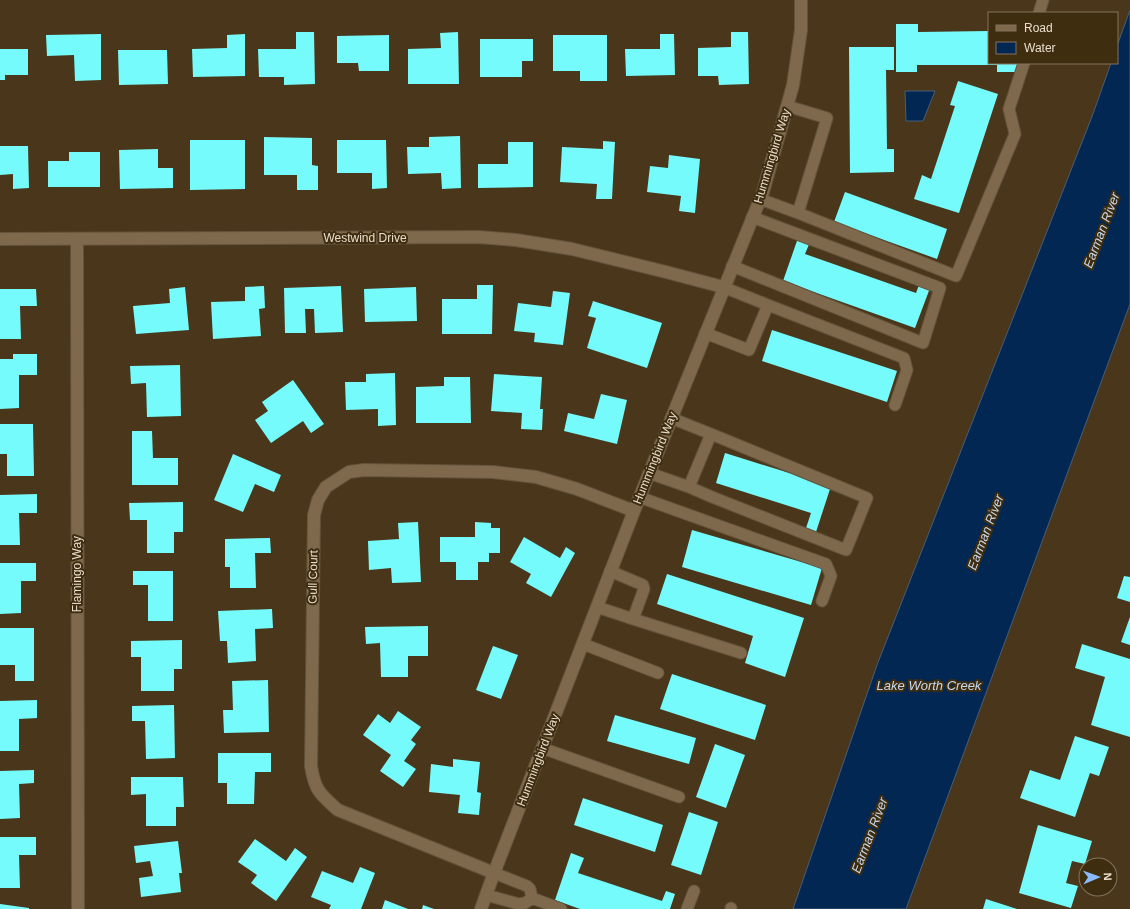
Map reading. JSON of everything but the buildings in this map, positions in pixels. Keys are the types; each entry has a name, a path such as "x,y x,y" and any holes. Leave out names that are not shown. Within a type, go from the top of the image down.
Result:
{"street":[{"name":"Hummingbird Way","path":"481,909 639,497 760,199 793,85 800,38 801,0"},
{"name":"Westwind Drive","path":"0,239 478,237 516,240 572,249 666,272 723,288"},
{"name":"Flamingo Way","path":"77,239 78,909"},
{"name":"Gull Court","path":"494,872 338,810 320,794 313,780 311,766 314,515 318,500 326,487 349,472 364,470 493,472 536,477 577,489 634,511"}],"lane":[{"path":"1039,12 1043,0"},
{"path":"760,199 956,276 1015,134 1009,109 1024,64"},
{"path":"787,106 827,118 798,213"},
{"path":"732,266 923,343 940,288 752,217"},
{"path":"723,288 904,358 907,370 895,405"},
{"path":"705,333 750,350 768,305"},
{"path":"649,473 689,487 712,498 846,550 866,498 671,418"},
{"path":"689,487 711,434"},
{"path":"639,497 826,564 831,576 822,601"},
{"path":"610,571 644,585 634,619"},
{"path":"597,607 741,653"},
{"path":"582,644 658,673"},
{"path":"542,748 679,797"},
{"path":"494,872 527,886 530,889 532,898"},
{"path":"687,909 694,891"},
{"path":"486,895 519,904 525,903 532,898"},
{"path":"532,898 561,909"}],"water":[{"name":"Lake Worth Creek","path":"1130,10 1130,304 906,909 793,909 877,665 1093,114 1111,64 1118,64 1118,43"},
{"path":"905,91 935,91 923,121 906,121"}],"water label":[{"name":"Earman River","path":"1101,230"},
{"name":"Earman River","path":"985,532"},
{"name":"Earman River","path":"869,835"}]}
